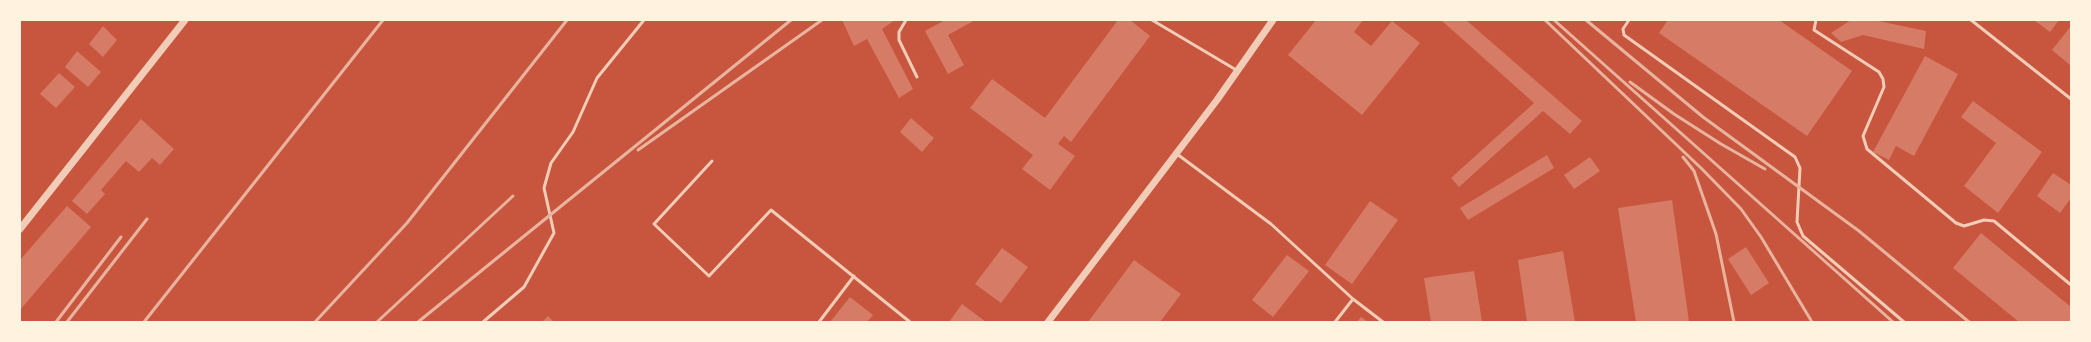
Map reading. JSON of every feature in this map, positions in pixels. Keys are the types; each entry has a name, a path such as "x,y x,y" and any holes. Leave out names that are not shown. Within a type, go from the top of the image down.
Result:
{"street":[{"path":"20,229 185,20"},
{"path":"1048,322 1238,71 1273,20"}],"lane":[{"path":"483,322 524,287 554,233 544,188 551,163 573,132 597,78 644,20"},
{"path":"906,20 899,32 899,40 917,77"},
{"path":"1152,20 1238,71"},
{"path":"1629,20 1623,29 1624,35 1795,157 1800,168 1797,222 1803,236 1904,322"},
{"path":"1816,20 1814,30 1879,72 1883,79 1884,87 1863,136 1867,150 1956,223 1964,226 1984,220 1994,221 2071,285"},
{"path":"1971,20 2071,99"},
{"path":"1176,154 1271,224 1353,299 1383,322"},
{"path":"712,161 654,224 709,276 771,210 910,322"},
{"path":"819,322 854,276"},
{"path":"1335,322 1353,299"}],"building":[{"path":"842,20 895,20 882,29 913,89 899,98 867,39 854,46"},
{"path":"945,20 975,20 948,35 964,65 948,74 925,31"},
{"path":"1118,20 1130,20 1150,36 1071,142 1064,136 1058,144 1075,156 1050,190 1022,169 1033,155 970,108 992,79 1045,118"},
{"path":"1316,20 1363,20 1354,32 1371,46 1392,21 1420,43 1362,115 1288,55"},
{"path":"1441,20 1466,20 1582,121 1570,134 1543,111 1459,187 1451,178 1534,103"},
{"path":"1668,20 1779,20 1852,71 1807,136 1659,33"},
{"path":"1851,20 1874,20 1926,31 1924,49 1863,35 1841,42 1831,33"},
{"path":"2034,20 2059,20 2050,32"},
{"path":"103,26 117,40 103,57 89,44"},
{"path":"2071,26 2071,66 2052,50"},
{"path":"77,51 101,72 88,87 65,67"},
{"path":"1925,56 1958,74 1914,156 1896,146 1889,160 1873,152"},
{"path":"59,73 75,87 56,108 40,94"},
{"path":"1973,101 2042,152 1998,213 1964,186 1996,143 1961,117"},
{"path":"911,118 934,138 922,152 900,132"},
{"path":"141,119 174,149 160,165 152,158 139,172 126,161 101,190 105,194 87,214 72,201"},
{"path":"1547,155 1554,168 1468,220 1460,208"},
{"path":"1590,157 1600,171 1574,189 1564,175"},
{"path":"2053,173 2071,185 2071,198 2060,213 2037,196"},
{"path":"1672,200 1689,322 1636,322 1618,208"},
{"path":"1370,201 1398,220 1352,284 1325,265"},
{"path":"67,206 91,227 20,310 20,260"},
{"path":"1981,233 2071,307 2070,322 2019,322 1953,268"},
{"path":"1746,247 1769,283 1751,295 1728,259"},
{"path":"1002,248 1028,267 1001,303 975,284"},
{"path":"1563,251 1575,322 1527,322 1518,260"},
{"path":"1287,255 1309,271 1273,317 1252,300"},
{"path":"1134,260 1181,294 1160,322 1088,322"},
{"path":"1474,271 1482,322 1431,322 1424,278"},
{"path":"850,297 873,315 867,322 830,322"},
{"path":"962,304 986,322 949,322"},
{"path":"548,316 554,322 542,322"},
{"path":"1361,317 1368,322 1357,322"}],"railway":[{"path":"144,322 383,20"},
{"path":"315,322 407,223 567,20"},
{"path":"418,322 791,20"},
{"path":"638,150 822,20"},
{"path":"1545,20 1702,169 1741,209 1761,237 1812,322"},
{"path":"1554,20 1893,322"},
{"path":"1586,20 1703,117 1859,231 1969,322"},
{"path":"1630,82 1674,114 1721,144 1765,169"},
{"path":"1683,157 1694,171 1716,234 1734,322"},
{"path":"377,322 513,196"},
{"path":"67,322 147,219"},
{"path":"56,322 121,237"}]}
